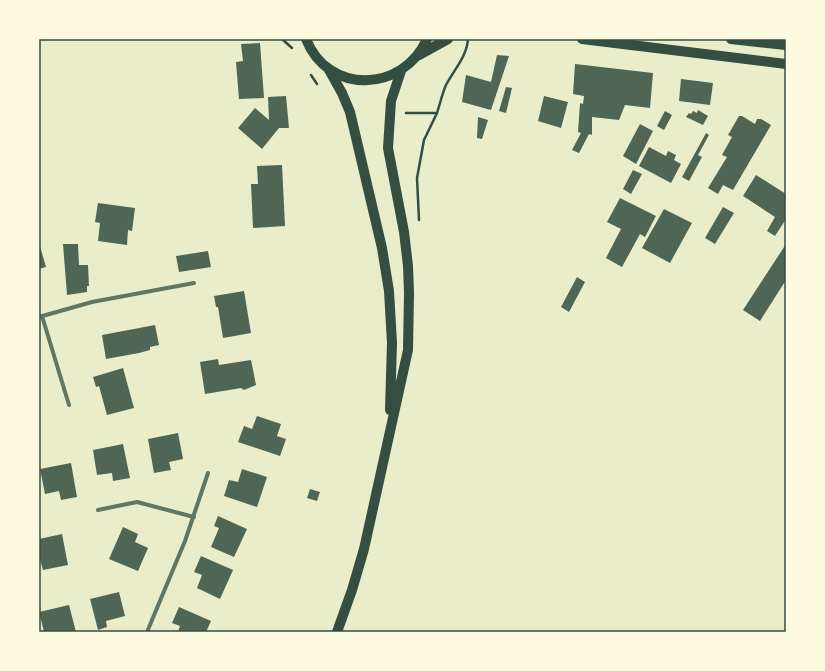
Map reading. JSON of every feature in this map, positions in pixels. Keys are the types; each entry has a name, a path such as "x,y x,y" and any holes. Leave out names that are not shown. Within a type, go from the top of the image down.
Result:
{"main road":[{"path":"306,39 314,54 328,68 344,77 364,81 383,79 401,71 418,56 448,39"},
{"path":"418,56 427,39"},
{"path":"582,39 786,64"},
{"path":"731,39 786,46"},
{"path":"328,68 342,93 350,112 384,261 389,291 392,343 389,432"},
{"path":"337,632 352,590 364,549 405,366 409,335 409,293 406,249 389,160 388,142 391,101 401,71"}],"street":[{"path":"69,405 40,316 92,302 194,283"},
{"path":"147,632 194,517 208,473"},
{"path":"98,510 137,502 194,517"}],"path":[{"path":"419,224 417,178 424,140 437,113 445,88 456,66 464,57 468,39"},
{"path":"400,113 437,113"}],"building":[{"path":"260,43 264,98 239,99 236,62 243,61 241,44"},
{"path":"497,55 509,56 491,110 462,102 466,75 491,82"},
{"path":"575,64 653,73 650,108 625,105 619,120 592,117 592,135 589,134 579,153 572,150 581,133 578,132 580,103 583,104 584,96 573,94"},
{"path":"681,79 713,83 710,105 679,101"},
{"path":"506,87 512,88 506,113 499,111"},
{"path":"286,96 289,128 279,128 262,149 238,128 255,108 269,120 268,97"},
{"path":"544,96 568,102 561,128 538,121"},
{"path":"698,110 708,116 703,125 686,117 693,111 697,113"},
{"path":"665,111 672,115 664,130 657,126"},
{"path":"739,116 742,116 755,124 757,119 761,119 771,125 733,190 723,185 718,194 708,188 727,157 722,155 732,137 728,135"},
{"path":"478,117 488,120 482,139 477,138"},
{"path":"640,124 653,131 636,164 623,156"},
{"path":"706,133 709,135 698,155 702,157 689,181 682,177"},
{"path":"649,147 666,156 668,151 676,155 674,160 681,164 671,183 639,166"},
{"path":"282,165 285,226 253,228 251,184 258,184 257,166"},
{"path":"633,170 642,174 631,194 623,189"},
{"path":"756,175 786,194 786,219 775,236 767,231 775,217 743,196"},
{"path":"620,198 656,216 645,237 640,234 622,267 606,258 621,229 607,222"},
{"path":"98,203 135,208 132,231 128,230 127,245 98,241 100,223 95,222"},
{"path":"723,207 734,213 715,244 705,238"},
{"path":"664,209 692,223 670,263 642,248"},
{"path":"39,243 46,267 39,269"},
{"path":"63,244 78,244 79,265 88,265 89,286 87,286 87,292 67,295"},
{"path":"786,244 786,280 760,321 743,310"},
{"path":"208,251 211,267 179,272 176,256"},
{"path":"577,277 585,282 569,312 561,307"},
{"path":"244,291 251,333 223,338 218,307 216,307 214,296"},
{"path":"155,325 159,345 150,347 150,350 139,353 106,359 102,335"},
{"path":"218,359 219,365 251,360 256,385 244,390 241,388 205,394 200,362"},
{"path":"123,368 134,408 107,415 99,386 96,387 93,377"},
{"path":"257,416 281,424 277,436 286,439 280,456 238,442 244,426 252,429"},
{"path":"178,433 183,459 169,462 171,470 154,473 148,439"},
{"path":"123,444 130,478 113,481 112,473 97,475 93,450"},
{"path":"71,463 77,497 61,500 59,491 45,494 40,469"},
{"path":"242,469 267,477 257,507 224,496 229,480 238,482"},
{"path":"310,489 320,492 317,501 307,498"},
{"path":"218,516 247,529 234,557 211,547 219,528 214,526"},
{"path":"123,527 138,534 135,542 148,548 138,571 109,559"},
{"path":"62,534 68,565 43,570 39,556 39,539"},
{"path":"201,556 233,570 220,599 197,588 202,575 194,572"},
{"path":"119,592 125,616 106,621 107,627 98,630 90,599"},
{"path":"69,605 76,632 44,632 39,612"},
{"path":"179,607 211,621 206,632 178,632 180,626 172,623"}]}
